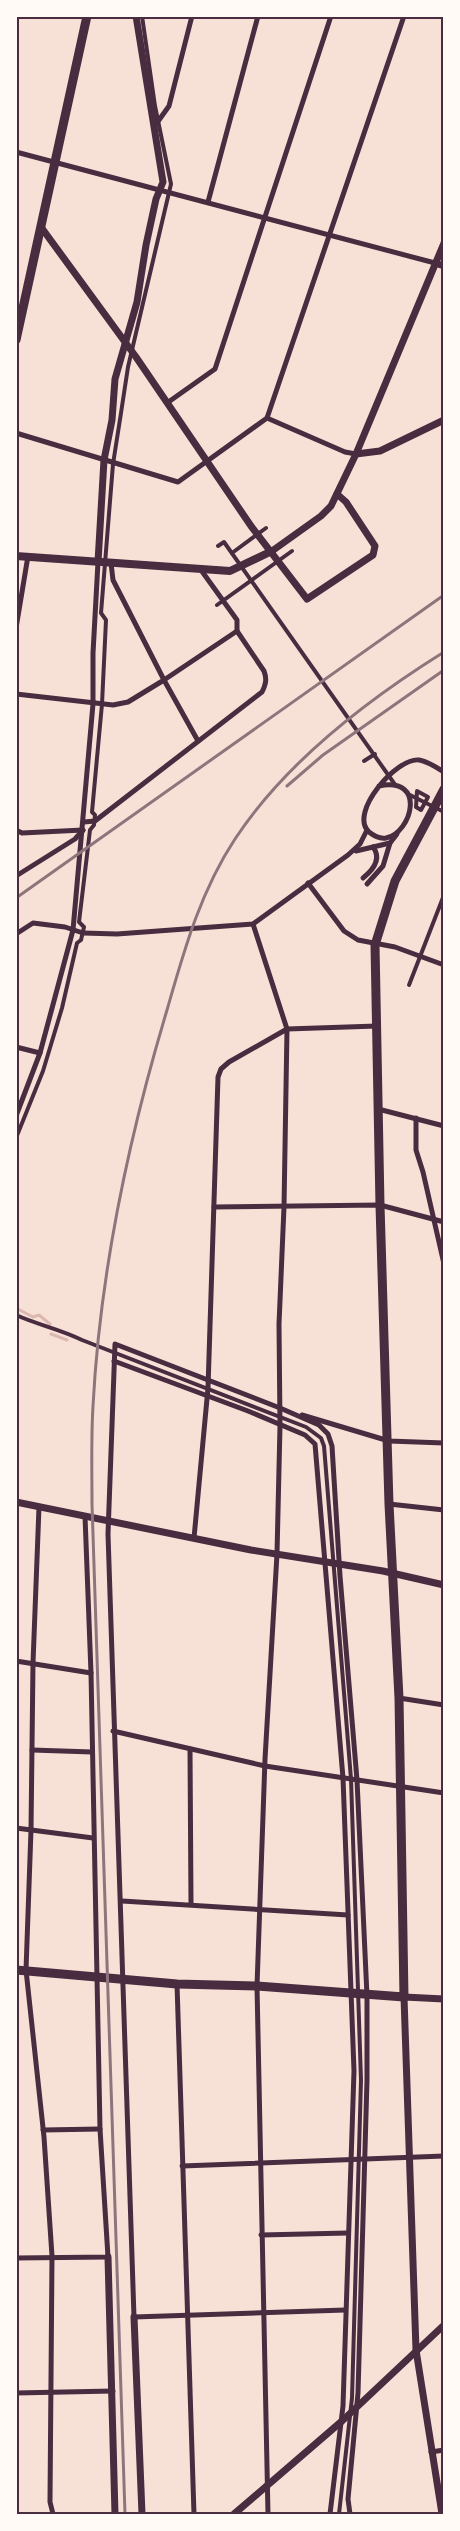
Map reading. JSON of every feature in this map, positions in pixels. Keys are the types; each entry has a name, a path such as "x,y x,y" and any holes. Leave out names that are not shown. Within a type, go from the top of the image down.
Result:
{"main road":[{"path":"16,340 87,16"},
{"path":"16,556 230,571 272,551"},
{"path":"22,1970 177,1984 257,1986 404,1997 399,1698 389,1504 375,945 395,881 444,789"}],"street":[{"path":"16,1116 40,1053 73,930 84,830 93,704 93,653 113,464 133,352 171,184 156,124 136,16"},
{"path":"16,1138 43,1071 63,1008 77,943 81,940 84,927 79,922 90,830 95,821 95,815 92,812 102,704 106,620 101,613 104,562 104,460 112,420 115,379 137,302 146,245 164,182 142,16"},
{"path":"156,124 169,106 192,16"},
{"path":"208,202 258,16"},
{"path":"167,403 215,369 331,16"},
{"path":"16,433 178,482 267,418 404,16"},
{"path":"16,152 444,266"},
{"path":"41,227 133,352 252,526 308,600 373,555 375,546 346,502 337,494"},
{"path":"272,551 321,516 331,506 356,454 444,243"},
{"path":"16,292 27,294"},
{"path":"267,418 345,452 356,454 380,451 444,420"},
{"path":"232,553 266,528"},
{"path":"218,546 224,542 397,788 444,812"},
{"path":"217,605 292,551"},
{"path":"16,628 28,556"},
{"path":"104,562 198,741"},
{"path":"84,822 95,821 262,692 266,677 237,631 237,620 201,570"},
{"path":"16,694 93,704 128,702 237,631"},
{"path":"364,761 375,754"},
{"path":"400,830 385,838 378,838 367,830 363,817 365,808 379,786 409,760 419,760 444,772"},
{"path":"373,847 377,861 365,881 383,866 390,843 412,807 411,799 405,791 390,784 379,786"},
{"path":"417,791 428,796 421,810 416,807 417,791"},
{"path":"16,830 22,833 84,830"},
{"path":"16,876 84,830"},
{"path":"348,855 360,844 367,830"},
{"path":"16,934 33,923 82,933 157,933 253,924 348,855 361,848 390,843"},
{"path":"308,883 344,932 358,940 394,947 444,965"},
{"path":"409,985 444,895"},
{"path":"253,924 287,1029 284,1207 279,1324 280,1426 277,1554 265,1766 257,1986 268,2514"},
{"path":"194,1538 208,1388 218,1077 221,1069 287,1029 377,1026"},
{"path":"16,1047 40,1053"},
{"path":"378,1109 444,1126"},
{"path":"416,1118 416,1150 444,1264"},
{"path":"214,1207 380,1205 444,1222"},
{"path":"16,1315 37,1324 61,1330 114,1353 280,1417 314,1432 321,1438 324,1446 337,1564 354,1780 359,1995 357,2406 348,2499 350,2514"},
{"path":"142,2514 122,1901 113,1731 108,1520 115,1344 319,1425 328,1434 332,1446 337,1564"},
{"path":"114,1361 305,1435 315,1444 343,1778 348,1915 359,1995 354,2071 358,2159 350,2412 339,2514"},
{"path":"280,1408 389,1441 444,1443"},
{"path":"16,1502 277,1554 393,1574 444,1586"},
{"path":"389,1504 444,1510"},
{"path":"39,1507 33,1663 31,1830 22,1970 43,2130 52,2256 50,2502 52,2514"},
{"path":"85,1515 91,1673 100,2129 108,2257 116,2514"},
{"path":"16,1660 91,1673"},
{"path":"399,1698 444,1705"},
{"path":"113,1731 265,1766 444,1793"},
{"path":"190,1749 190,1904"},
{"path":"32,1750 92,1752"},
{"path":"16,1828 93,1838"},
{"path":"122,1901 348,1915"},
{"path":"177,1984 194,2514"},
{"path":"442,2514 416,2350 404,1997 444,2000"},
{"path":"43,2130 100,2129"},
{"path":"182,2166 444,2156"},
{"path":"330,2514 342,2421 348,2233 358,2159"},
{"path":"261,2235 348,2233"},
{"path":"16,2258 108,2257"},
{"path":"134,2317 345,2310"},
{"path":"234,2514 342,2421 444,2325"},
{"path":"16,2393 113,2391"},
{"path":"431,2452 444,2450"}],"waterway":[{"path":"16,1308 33,1317 39,1315 50,1324"},
{"path":"51,1334 67,1340"}],"railway":[{"path":"16,898 444,595"},
{"path":"125,2514 92,1504 93,1406 109,1256 128,1157 153,1059 194,922 223,859 255,811 303,759 357,712 444,652"},
{"path":"287,786 323,755 444,670"}]}
